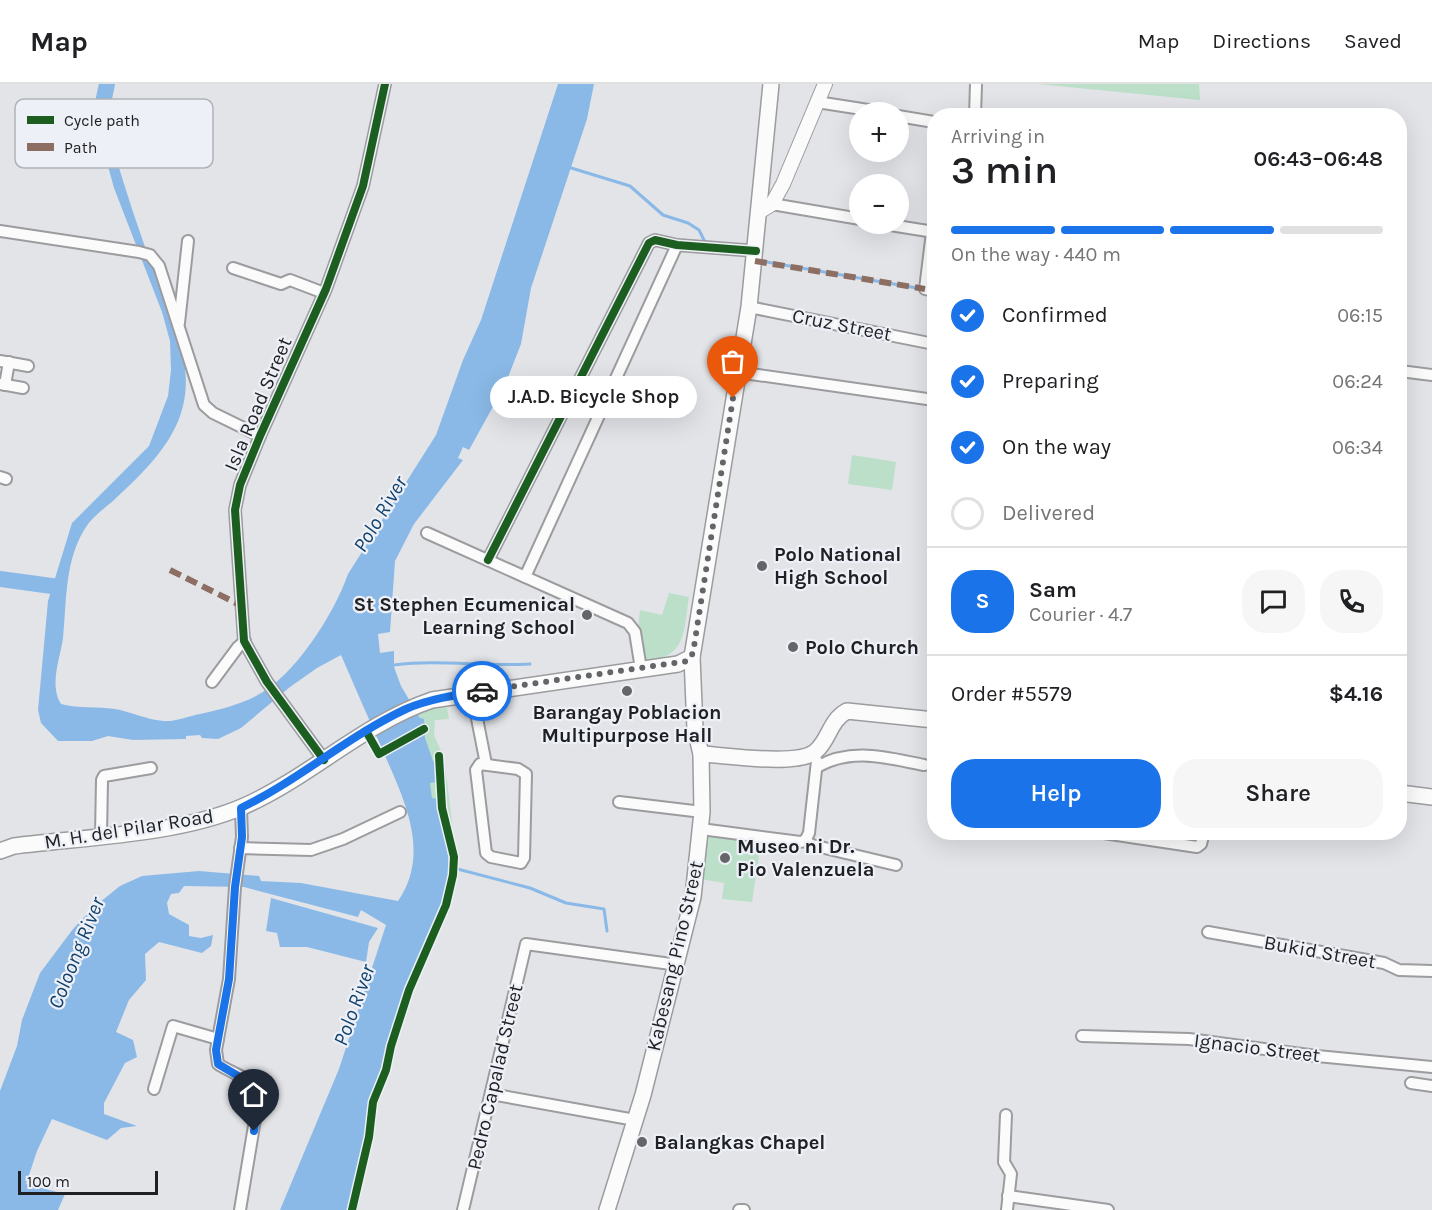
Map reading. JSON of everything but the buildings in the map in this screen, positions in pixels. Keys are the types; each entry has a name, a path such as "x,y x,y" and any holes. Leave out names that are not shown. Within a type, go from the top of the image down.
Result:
{"main road":[{"name":"Kabesang Pino Street","path":"607,1210 635,1120 678,965 693,897 702,812 701,754 695,729 692,657 749,307 756,251 765,208 771,84"},
{"name":"M. H. del Pilar Road","path":"0,851 14,846 194,823 241,808 324,760 374,726 407,709 432,700 684,663 692,657"},
{"path":"701,754 817,759 834,723 847,711 927,719"},
{"path":"1407,794 1432,797"}],"street":[{"name":"Isla Road Street","path":"324,760 242,644 234,518 240,485 324,293 363,186 386,84"},
{"path":"765,208 783,184 825,84"},
{"path":"975,108 976,84"},
{"path":"817,102 849,107"},
{"path":"909,118 927,121"},
{"path":"765,208 849,218"},
{"path":"909,228 927,231"},
{"path":"0,231 131,250 150,255 159,266 204,405 260,436"},
{"path":"179,329 188,241"},
{"path":"488,560 652,241 756,251"},
{"path":"525,577 677,245"},
{"path":"233,268 281,284 290,280 324,293"},
{"name":"Cruz Street","path":"749,307 927,343"},
{"path":"23,388 2,384 4,361 28,366"},
{"path":"737,372 927,399"},
{"path":"1407,372 1432,375"},
{"path":"427,533 628,623 635,632 641,669"},
{"path":"212,682 242,644"},
{"path":"472,693 486,764"},
{"path":"805,841 809,833 817,759 853,755 924,765"},
{"path":"480,764 486,764 518,769 526,774 524,858 521,863 491,857 486,853 476,770 480,764"},
{"path":"101,835 104,776 151,768"},
{"path":"619,802 702,812"},
{"path":"240,1210 259,1096 255,1086 249,1080 218,1064 218,1039 229,979 236,870 240,848 241,808"},
{"path":"240,848 311,850 343,839 399,812"},
{"path":"701,829 805,841 812,845 896,865"},
{"path":"1154,840 1197,846 1201,840"},
{"name":"Bukid Street","path":"1208,932 1384,963 1399,970 1432,971"},
{"name":"Pedro Capalad Street","path":"463,1210 526,944 678,965"},
{"path":"154,1089 173,1026 218,1039"},
{"name":"Ignacio Street","path":"1082,1036 1189,1039 1317,1056 1432,1067"},
{"path":"1411,1083 1432,1086"},
{"path":"491,1094 635,1120"},
{"path":"1006,1115 1004,1162 1011,1174 1007,1210"},
{"path":"1008,1196 1108,1210"},
{"path":"739,1210 744,1210"}],"green space":[{"path":"1038,84 1199,84 1200,100"},
{"path":"852,455 896,462 892,490 848,484"},
{"path":"669,593 689,597 680,642 668,655 643,662 638,629 640,610 662,615"},
{"path":"447,707 449,719 435,720 434,735 444,758 458,870 437,938 410,996 401,1024 392,1064 377,1108 358,1210 350,1210 372,1097 383,1066 400,994 443,904 449,879 447,848 438,799 432,799 418,711"},
{"name":"Museo ni Dr. Pio Valenzuela","path":"705,835 761,842 752,902 722,899 724,883 700,879"}],"water":[{"name":"Coloong River","path":"558,84 594,84 587,119 531,288 521,344 505,385 469,450 463,447 458,458 463,460 414,524 395,561 390,632 378,634 380,653 394,651 394,667 401,686 420,718 424,719 425,738 433,761 436,761 437,782 430,783 432,798 438,799 447,849 449,880 442,908 402,998 393,1024 372,1103 350,1210 280,1210 339,1069 386,925 361,910 358,917 244,887 184,886 179,893 171,894 167,903 169,914 189,925 189,936 201,938 213,935 211,946 202,953 159,942 145,954 146,980 129,1000 116,1032 133,1040 137,1057 125,1063 104,1103 104,1114 137,1126 121,1128 107,1140 52,1119 37,1151 26,1184 65,1194 58,1210 0,1210 0,1091 17,1046 22,1020 40,973 73,929 94,907 120,886 142,876 199,871 259,876 261,881 301,883 398,901 408,882 413,862 410,822 404,802 341,655 290,687 241,728 218,739 202,738 200,735 186,736 186,739 133,740 108,736 92,741 58,741 41,723 38,710 48,601 72,523 149,446 168,396 171,370 170,341 162,312 114,188 109,168 119,168 138,228 175,323 185,365 186,386 179,420 165,446 135,480 97,514 80,537 68,580 63,638 56,672 56,689 61,704 115,709 168,721 228,707 256,696 271,687 299,659 323,625 348,574 436,435 463,360 481,320"},
{"path":"271,898 378,928 369,942 366,962 307,947 280,947 277,933 266,931"}],"waterway":[{"path":"104,99 107,84"},
{"path":"568,167 630,186 663,215 688,223 699,230 705,242 708,242"},
{"path":"761,261 917,288"},
{"path":"0,579 59,587"},
{"path":"394,665 411,663 530,664"},
{"path":"446,866 530,888 566,903 604,909 607,931"}],"marked path":[{"path":"755,261 925,289"},
{"path":"170,570 240,605"}],"cycle path":[{"path":"324,760 267,682 244,641 235,510 240,485 326,289 363,186 385,84"},
{"path":"488,560 649,243 655,240 677,245 756,251"},
{"path":"366,731 379,754 424,729"},
{"path":"352,1210 369,1137 373,1102 386,1070 391,1046 409,990 446,905 453,875 454,857 442,808 439,756"}],"way so far":[{"path":"482,691 678,664 692,657 733,398"}],"place":[{"name":"J.A.D. Bicycle Shop","path":"733,398"},
{"name":"Polo National High School","path":"762,566"},
{"name":"St Stephen Ecumenical Learning School","path":"587,615"},
{"name":"Polo Church","path":"793,647"},
{"name":"Barangay Poblacion Multipurpose Hall","path":"627,691"},
{"name":"Museo ni Dr. Pio Valenzuela","path":"725,858"},
{"name":"Balangkas Chapel","path":"642,1142"}],"route":[{"path":"254,1131 259,1096 255,1086 249,1080 218,1064 216,1050 229,979 236,870 242,837 241,808 324,760 374,726 407,709 432,700 482,691"}],"water label":[{"name":"Polo River","path":"380,514"},
{"name":"Polo River","path":"354,1005"}]}
